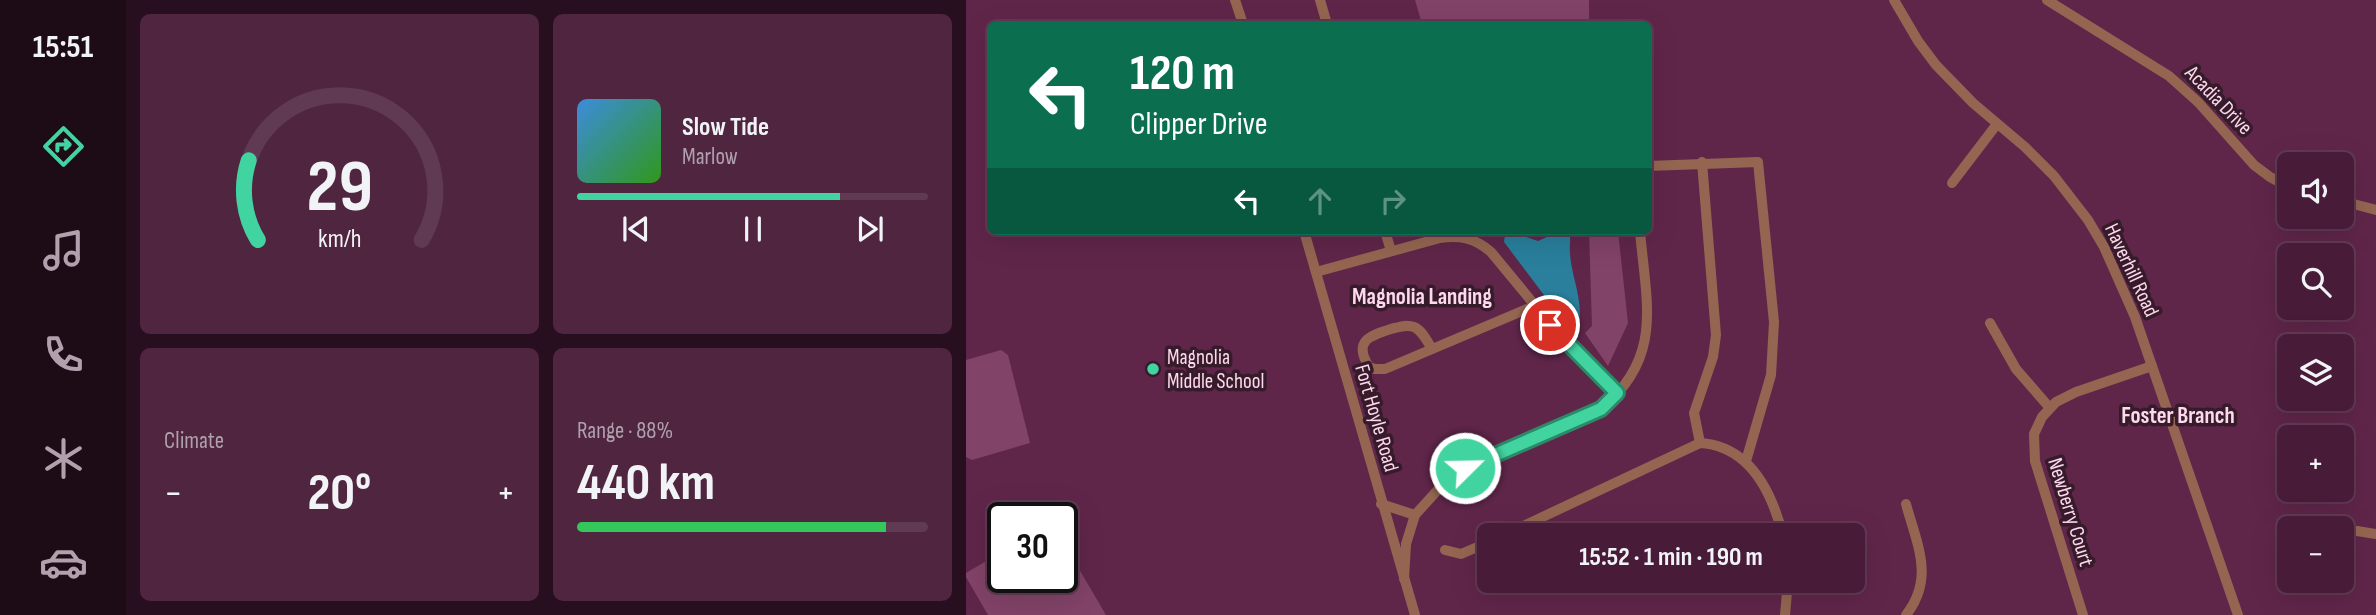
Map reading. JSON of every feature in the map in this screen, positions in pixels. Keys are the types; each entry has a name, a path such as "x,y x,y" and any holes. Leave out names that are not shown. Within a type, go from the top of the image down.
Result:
{"street":[{"path":"1235,0 1242,21"},
{"path":"1320,0 1325,21"},
{"name":"Haverhill Road","path":"1894,0 1918,41 1956,88 2046,168 2088,220 2118,274 2238,615"},
{"name":"Acadia Drive","path":"2047,0 2169,76 2198,102 2254,165 2277,181"},
{"path":"1952,183 1997,124"},
{"path":"1700,443 1694,413 1713,357 1716,335 1702,162"},
{"path":"1652,166 1758,162 1773,322 1772,376 1746,461"},
{"path":"2354,204 2376,210"},
{"name":"Fort Hoyle Road","path":"1305,235 1415,615"},
{"path":"1386,235 1391,251"},
{"path":"1404,579 1406,544 1415,515 1444,483 1465,468 1601,409 1617,393 1638,364 1647,331 1640,235"},
{"path":"1316,272 1448,237 1477,241 1491,252 1566,343 1617,393"},
{"path":"1432,349 1416,328 1409,326 1371,335 1362,346 1369,367 1385,369 1534,306"},
{"path":"1990,323 2016,369 2049,407 2076,392 2152,366"},
{"name":"Newberry Court","path":"2049,407 2034,434 2033,451 2082,615"},
{"path":"1529,523 1700,443 1724,447 1746,461 1758,475 1768,494 1778,523"},
{"path":"1381,504 1415,515"},
{"path":"1906,504 1923,572 1919,594 1906,615"},
{"path":"2357,531 2376,534"},
{"path":"1445,550 1461,554 1477,547"},
{"path":"1785,615 1787,593"}],"shaded area":[{"path":"1415,0 1589,0 1589,21 1421,21"},
{"path":"1589,235 1618,235 1628,323 1608,366 1585,333 1592,326"},
{"path":"1001,350 1008,355 1030,443 972,460 966,457 966,360"},
{"path":"987,561 987,593 1078,593 1078,567 1106,615 988,615 966,573"}],"water":[{"path":"1505,235 1520,235 1538,241 1551,235 1569,235 1579,322 1565,323 1504,242"}],"place":[{"name":"Magnolia Middle School","path":"1153,369"}],"district":[{"name":"Magnolia Landing","path":"1422,296"},
{"name":"Foster Branch","path":"2178,415"}],"route":[{"path":"1465,468 1601,409 1617,393 1550,325"}]}
